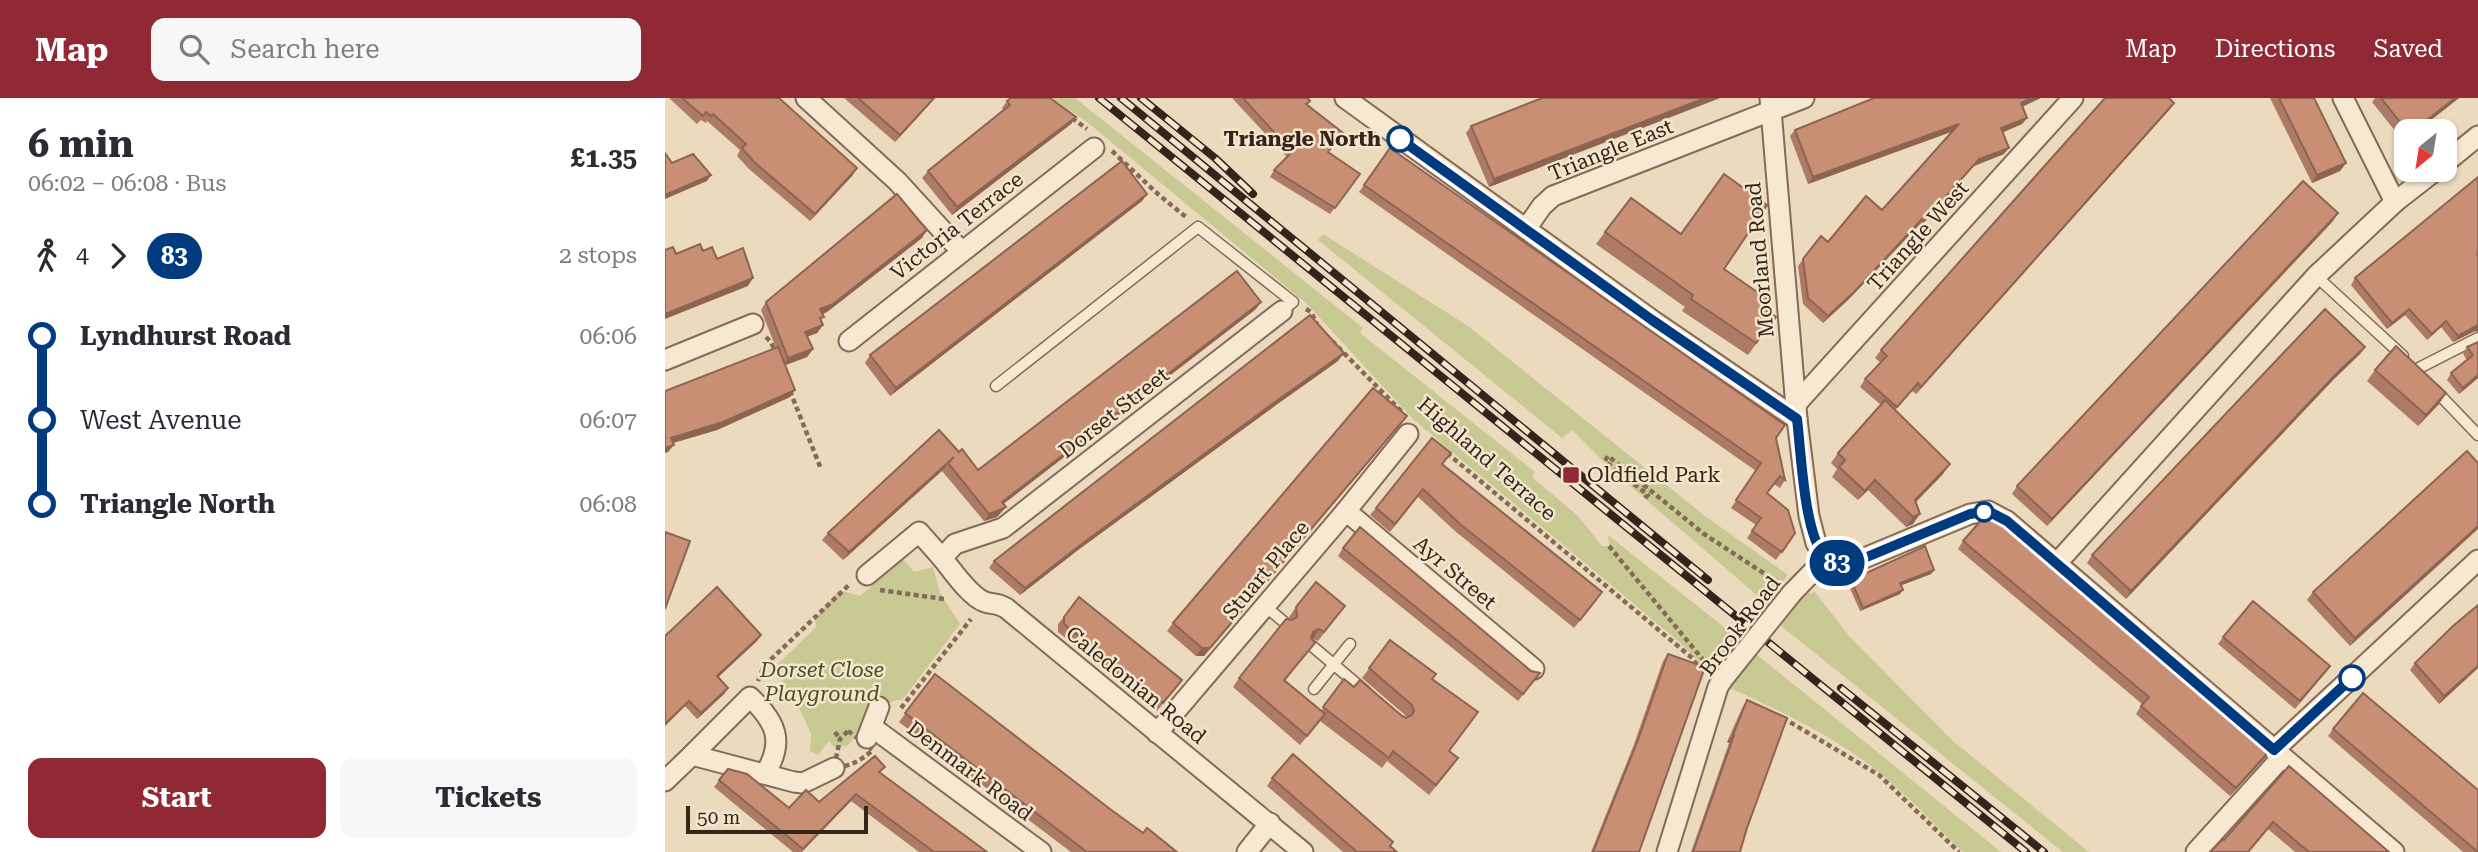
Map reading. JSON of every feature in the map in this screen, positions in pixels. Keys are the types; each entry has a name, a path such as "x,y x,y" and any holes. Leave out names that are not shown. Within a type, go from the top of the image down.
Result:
{"street":[{"path":"806,98 897,181 961,251"},
{"path":"1345,98 1652,320 1796,411 1809,516 1816,543 1826,558 1837,563 1850,564 1970,514 1988,511 2007,521 2394,852"},
{"name":"Triangle East","path":"1526,229 1542,206 1553,196 1770,105 1804,98"},
{"name":"Triangle West","path":"1796,411 2073,98"},
{"path":"2343,98 2395,202"},
{"name":"Moorland Road","path":"1770,105 1796,411"},
{"path":"2457,153 2478,136"},
{"name":"Victoria Terrace","path":"849,341 1100,144"},
{"path":"2057,563 2316,276 2395,202 2421,182"},
{"name":"Dorset Street","path":"942,558 955,544 1003,528 1287,307"},
{"path":"665,360 753,324"},
{"name":"Stuart Place","path":"1157,733 1346,511 1407,426"},
{"name":"Ayr Street","path":"1346,511 1534,669"},
{"name":"Caledonian Road","path":"866,583 919,532 966,587 985,602 997,602 1006,608 1303,852"},
{"name":"Brook Road","path":"1667,852 1718,687 1714,677 1786,589 1826,558"},
{"path":"2196,852 2278,753 2478,561"},
{"path":"665,781 750,697 764,711 775,728 773,760 765,774"},
{"path":"869,733 879,707"},
{"name":"Denmark Road","path":"869,733 1041,852"},
{"path":"692,755 803,783 834,768"},
{"path":"1247,852 1270,823"}],"lane":[{"path":"996,386 1198,227 1287,307"},
{"path":"2316,276 2417,369 2478,435"},
{"path":"2417,369 2478,338"},
{"path":"1265,606 1284,622"},
{"path":"1314,689 1350,643"},
{"path":"1312,646 1372,696"}],"path":[{"path":"1071,117 1198,227"},
{"path":"1287,307 1311,312 1317,326"},
{"path":"753,324 771,342 776,355"},
{"name":"Highland Terrace","path":"1326,335 1407,426"},
{"path":"786,380 821,469"},
{"name":"Highland Terrace","path":"1437,444 1714,677"},
{"path":"1645,498 1648,495 1605,461 1608,456 1704,534 1786,589"},
{"path":"1609,546 1709,667 1714,677"},
{"path":"750,697 764,666 852,582 944,599 966,587"},
{"path":"869,733 901,709 985,602"},
{"path":"1774,714 1879,775 1959,852"},
{"path":"835,732 840,739"}],"green space":[{"path":"1052,98 1075,98 1363,328 1360,333 1535,472 1532,477 1579,517 1602,546 1609,546 1608,535 1739,639 1708,670 1678,641 1413,419 1307,304 1087,122"},
{"path":"1323,234 1468,326 1705,516 1788,575 1767,604 1613,471 1572,430 1562,438 1318,240"},
{"name":"Dorset Close Playground","path":"903,559 914,572 933,567 940,593 960,624 903,699 881,704 871,702 858,733 847,746 834,747 829,741 818,755 810,751 811,734 800,710 774,668 816,627 815,619 839,590 860,596"},
{"path":"1815,592 1850,637 1953,741 2089,852 2063,852 1776,622 1800,595"},
{"path":"1756,654 2001,852 1963,852 1881,774 1846,748 1809,726 1730,688"}],"building":[{"path":"682,98 779,98 857,168 815,214 754,162 742,148 746,144 713,114 711,116 706,112 703,116"},
{"path":"858,98 934,98 900,135"},
{"path":"1011,98 1050,98 1076,117 957,207 928,171 1010,105 1007,101"},
{"path":"1243,98 1308,98 1310,101 1306,104 1343,133 1328,152 1360,174 1335,208 1274,170 1292,152"},
{"path":"1542,98 1705,98 1494,179 1471,126"},
{"path":"1874,98 2032,98 2021,103 2027,118 2001,128 2009,148 1979,159 1924,221 1922,219 1828,316 1808,298 1803,259 1821,236 1828,242 1866,196 1882,210 1959,124 1813,177 1795,130"},
{"path":"2105,98 2169,98 2174,103 1921,387 1918,383 1897,407 1865,379 1887,356 1881,350"},
{"path":"2279,98 2314,98 2346,163 2317,175"},
{"path":"2381,98 2455,98 2428,119 2398,119"},
{"path":"1390,148 1785,425 1776,438 1785,480 1780,476 1767,493 1788,510 1795,533 1782,552 1752,531 1761,518 1736,500 1761,463 1364,185"},
{"path":"665,153 672,163 693,154 711,175 665,195"},
{"path":"1122,161 1147,194 896,388 870,355"},
{"path":"1724,174 1767,205 1724,269 1770,301 1765,309 1776,317 1756,343 1691,299 1693,295 1605,232 1631,198 1681,234"},
{"path":"2478,177 2478,325 2458,336 2446,321 2432,334 2409,309 2392,323 2355,278"},
{"path":"2303,181 2338,213 2052,519 2017,486"},
{"path":"897,194 927,230 833,304 820,309 824,317 820,318 823,325 805,332 813,349 788,358 766,302"},
{"path":"700,244 703,251 712,247 717,259 743,248 753,278 665,314 665,250 673,247 676,254"},
{"path":"1237,271 1261,302 1002,502 1006,507 989,514 948,463 954,457 849,552 828,533 939,430 959,452 962,449 978,470"},
{"path":"2325,309 2365,347 2339,371 2131,591 2092,555"},
{"path":"1310,315 1344,353 1025,588 994,561"},
{"path":"2478,342 2478,375 2463,388 2451,373 2473,355 2467,347"},
{"path":"2396,346 2446,393 2426,415 2375,370"},
{"path":"778,347 795,390 723,422 671,438 674,445 665,448 665,391"},
{"path":"1373,388 1407,416 1210,648 1202,648 1173,623"},
{"path":"1885,400 1950,464 1915,500 1920,514 1913,517 1875,480 1865,491 1839,467 1845,460 1838,453"},
{"path":"1432,438 1451,453 1442,464 1602,592 1580,620 1460,524 1423,489 1395,524 1376,508"},
{"path":"2467,451 2478,463 2478,526 2355,638 2313,592"},
{"path":"1991,516 2270,750 2236,788 2141,706 2149,697 1963,541 1983,518"},
{"path":"1360,527 1531,671 1540,673 1523,694 1343,548"},
{"path":"665,532 690,541 665,609"},
{"path":"1925,546 1934,570 1900,583 1903,590 1863,608 1851,580"},
{"path":"1316,582 1345,606 1324,632 1319,629 1313,632 1311,638 1315,643 1284,680 1325,714 1307,736 1239,678 1286,619 1297,617 1296,607"},
{"path":"717,587 761,635 717,676 728,688 701,713 689,701 665,724 665,636"},
{"path":"1079,597 1182,680 1163,703 1064,624 1064,617"},
{"path":"2253,601 2330,666 2300,701 2223,637"},
{"path":"2478,605 2478,666 2444,696 2415,663"},
{"path":"1390,640 1436,674 1432,679 1478,712 1449,751 1458,758 1436,785 1393,751 1389,758 1323,707 1344,679 1354,687 1360,680 1402,716 1406,718 1412,715 1412,705 1369,668"},
{"path":"1668,654 1705,667 1639,852 1593,852 1638,740"},
{"path":"935,674 1110,809 1143,833 1147,828 1177,852 1087,852 905,713"},
{"path":"2363,693 2478,790 2478,852 2333,729"},
{"path":"1747,700 1787,718 1740,852 1693,852 1733,735"},
{"path":"1293,754 1393,842 1390,846 1397,852 1357,852 1272,778"},
{"path":"875,756 885,767 879,772 987,852 934,852 856,794 803,849 719,780 728,769 747,774 789,808 806,790 819,802"},
{"path":"2289,766 2389,852 2309,852 2273,822 2248,852 2210,852 2224,840"}],"railway":[{"path":"1099,98 2026,852"},
{"path":"1121,98 1708,580"},
{"path":"1141,98 1215,158 1253,194"},
{"path":"1841,688 2044,852"}],"bus line":[{"name":"83","path":"1400,139 1652,320 1797,419 1809,516 1816,543 1826,558 1837,563 1850,564 1970,514 1988,511 2007,521 2274,750 2352,678"}],"place":[{"name":"Triangle North","path":"1400,139"},
{"name":"Oldfield Park","path":"1571,475"}]}
